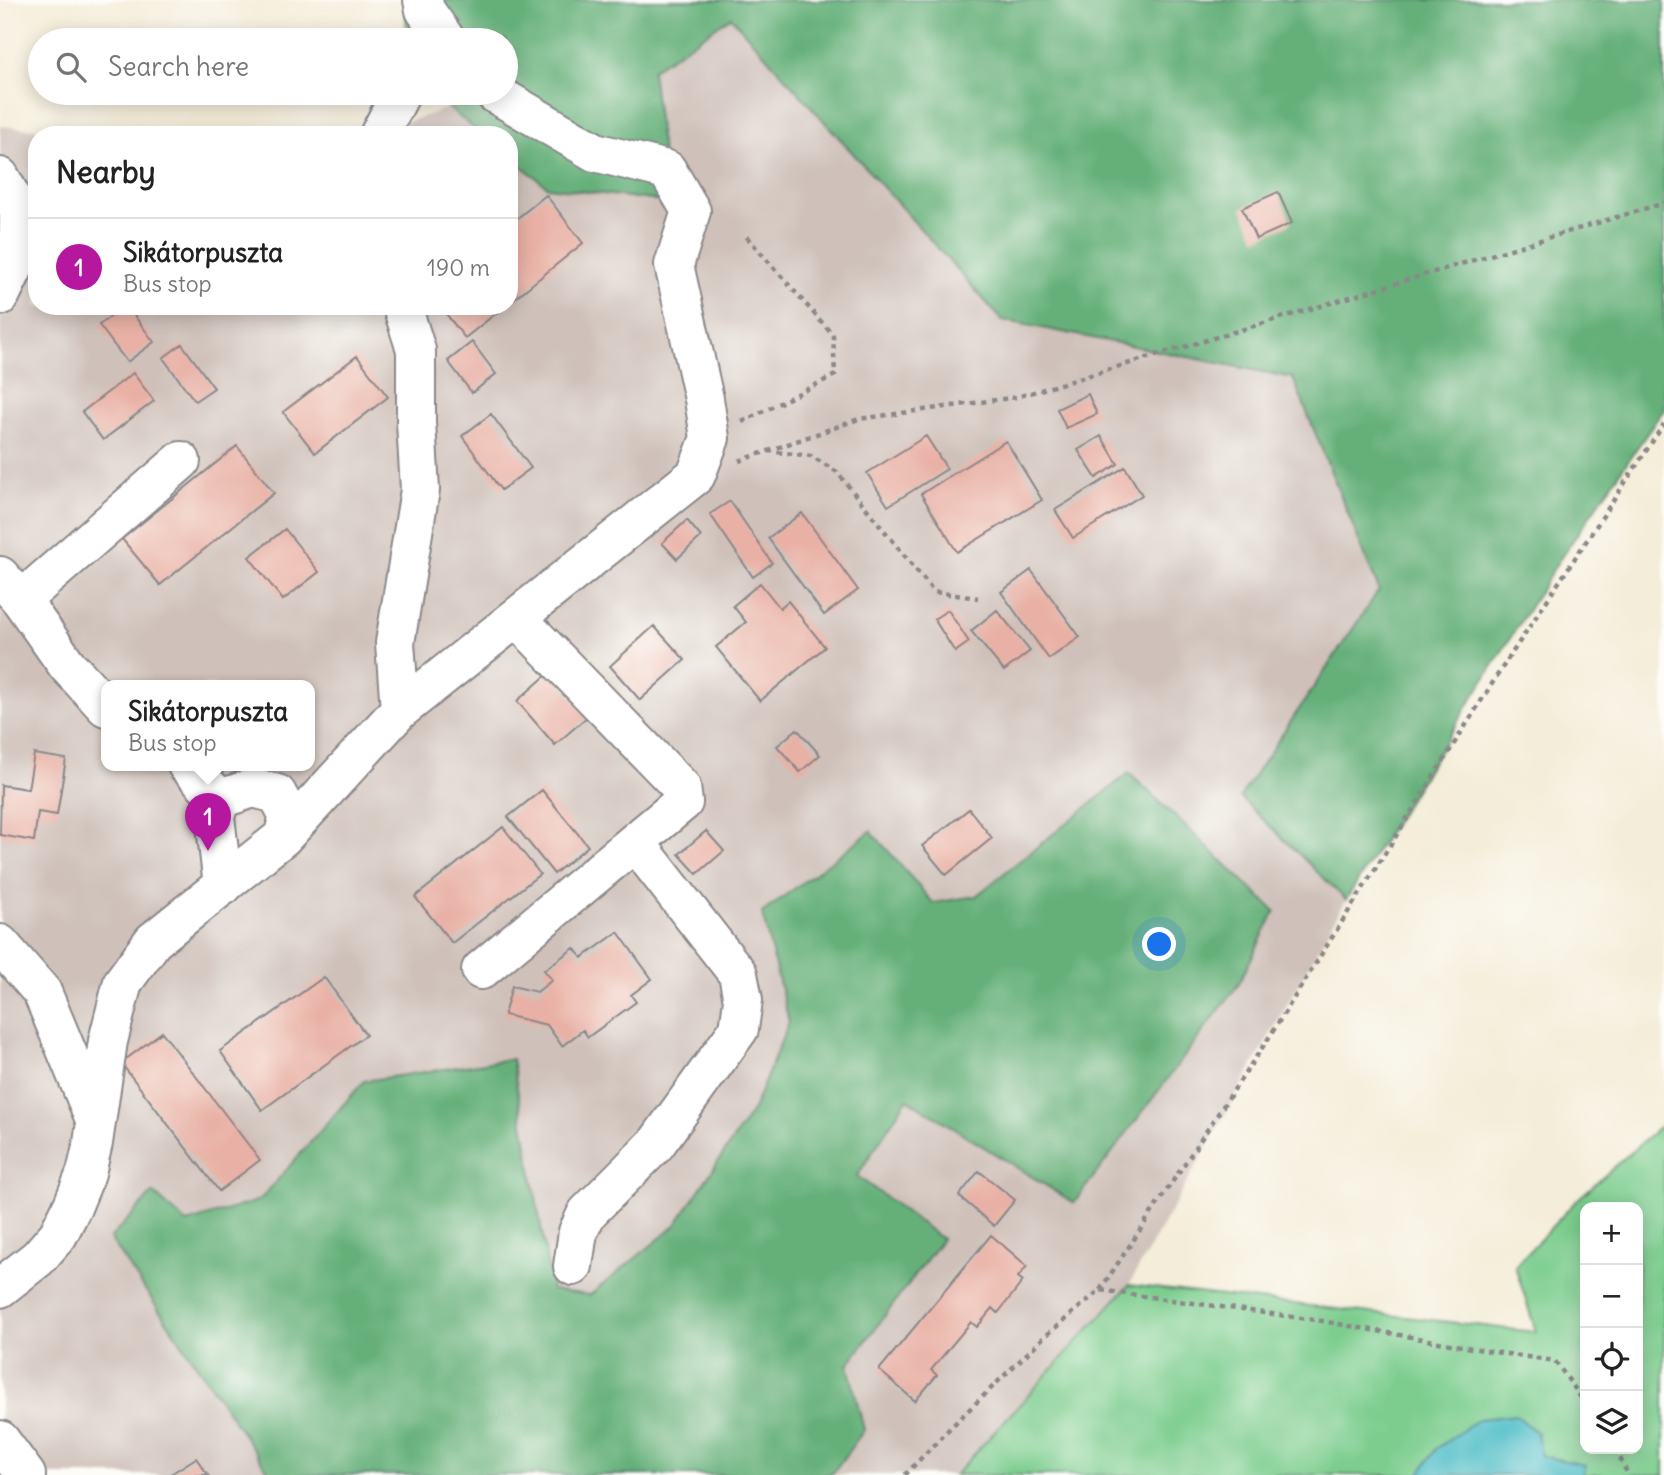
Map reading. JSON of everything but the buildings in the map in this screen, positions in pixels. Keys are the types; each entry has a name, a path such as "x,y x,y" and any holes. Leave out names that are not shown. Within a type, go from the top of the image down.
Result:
{"lane":[{"path":"384,126 395,105"},
{"path":"0,1288 38,1258 58,1235 73,1205 86,1172 93,1143 108,1041 123,982 153,941 283,837 400,710 696,475 710,438 674,265 691,211 667,170 595,152 515,105"},
{"path":"0,177 19,211 19,223 18,259 0,296"},
{"path":"400,710 395,643 420,490 416,350 405,315"},
{"path":"101,701 68,665 10,588 181,461"},
{"path":"481,970 683,802 681,787 517,618"},
{"path":"193,771 220,799"},
{"path":"220,799 253,788 277,794 289,816 283,837"},
{"path":"220,799 215,817 223,886"},
{"path":"573,1266 578,1231 587,1213 656,1144 739,1029 743,1000 738,974 635,842"},
{"path":"0,944 42,992 96,1122"},
{"path":"0,1440 26,1475"}],"path":[{"path":"696,475 859,419 1017,397 1664,203"},
{"path":"710,438 835,375 833,335 745,235"},
{"path":"905,1475 1043,1338 1100,1290 1268,1039 1500,671 1664,424"},
{"path":"768,452 811,456 837,472 934,592 978,598"},
{"path":"1100,1290 1322,1321 1555,1361 1580,1395"},
{"path":"1618,1454 1628,1475"}],"shaded area":[{"path":"731,17 1002,320 1293,378 1379,590 1240,797 1346,900 1129,1285 955,1475 0,1475 0,126 28,128 28,315 518,315 518,163 548,187 651,70"},
{"path":"449,108 471,126 394,126"}],"green space":[{"path":"405,0 1664,0 1664,409 1558,562 1346,900 1240,797 1379,590 1293,378 1002,320 731,17 652,70 668,202 548,187 518,163 518,126 471,126 445,105 518,105 518,28 406,28"},
{"path":"1129,773 1275,911 1238,985 1074,1203 907,1099 857,1176 942,1239 848,1365 864,1430 831,1475 271,1475 110,1238 153,1193 187,1223 260,1200 364,1081 512,1059 552,1290 590,1295 675,1226 754,1108 789,1022 762,913 871,831 933,903 976,896"},
{"path":"1664,1125 1664,1475 955,1475 1129,1285 1536,1332 1515,1266 1577,1200"}],"water":[{"path":"1516,1415 1537,1433 1541,1456 1585,1465 1582,1475 1419,1475 1436,1449 1479,1419"}],"place":[{"name":"Sikátorpuszta","path":"208,851"}]}
